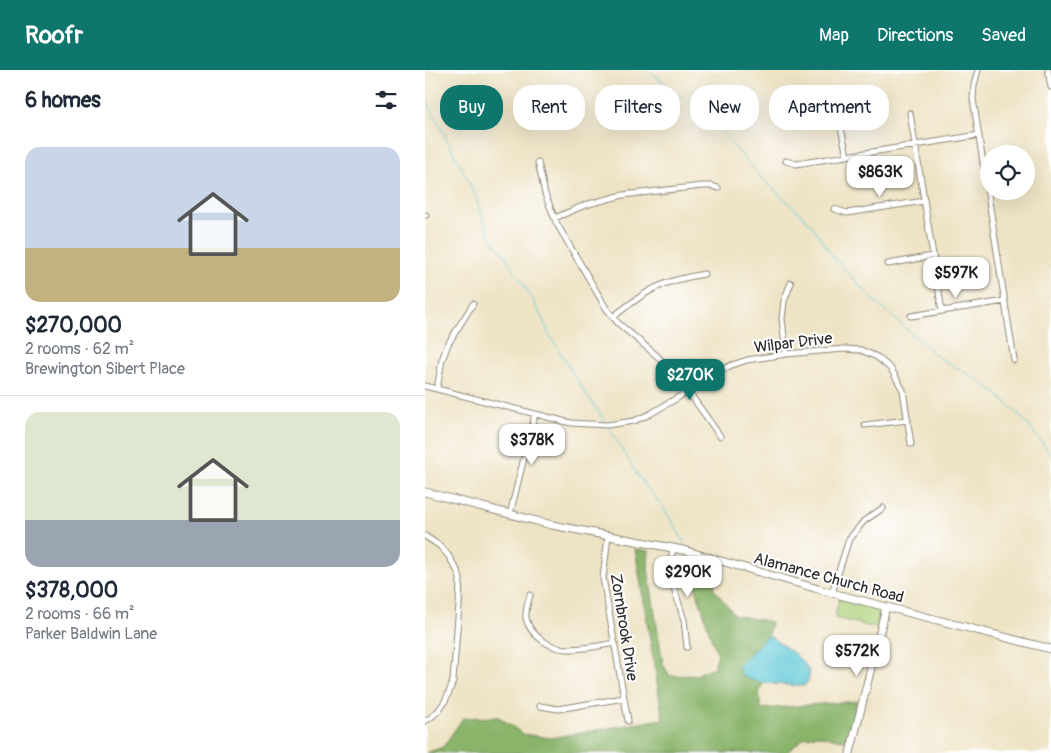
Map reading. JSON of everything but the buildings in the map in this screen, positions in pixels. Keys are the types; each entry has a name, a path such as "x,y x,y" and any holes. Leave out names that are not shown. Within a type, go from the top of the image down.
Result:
{"main road":[{"name":"Alamance Church Road","path":"425,492 510,514 608,536 673,548 832,593 1051,649"},
{"path":"850,753 886,607"}],"street":[{"path":"978,70 973,99 1014,360"},
{"path":"1049,71 1051,87"},
{"path":"910,113 942,311"},
{"path":"842,130 847,156"},
{"path":"786,161 796,164 979,135"},
{"path":"537,162 545,194 555,218 589,280 613,317 667,366 688,390 720,436"},
{"path":"555,218 585,205 623,195 702,186 718,188"},
{"path":"835,209 847,214 924,201"},
{"path":"888,264 933,256"},
{"path":"613,317 641,295 660,285 672,280 704,274"},
{"path":"786,354 782,319 784,301 791,282"},
{"path":"911,316 1005,301"},
{"path":"437,389 442,360 448,344 473,304"},
{"name":"Wilpar Drive","path":"425,386 580,425 598,426 634,420 651,414 716,372 747,360 786,354 843,349 861,350 877,357 891,369 903,390 911,444"},
{"path":"510,514 535,414"},
{"path":"865,425 908,420"},
{"path":"832,593 849,539 864,521 883,508"},
{"path":"425,536 440,546 454,564 460,579 453,681 450,691 439,711 425,722"},
{"name":"Zornbrook Drive","path":"608,536 603,578 628,721"},
{"path":"673,548 669,572 684,620 687,647"},
{"path":"530,596 526,608 526,618 530,628 537,636 547,642 566,649 587,648 615,643"},
{"path":"540,706 558,709 624,698"}],"green space":[{"path":"635,549 649,551 648,569 663,664 670,676 696,675 714,667 718,654 695,585 690,578 691,559 718,565 714,589 735,615 771,622 768,635 738,666 745,677 764,682 759,691 761,709 858,701 848,741 816,735 804,738 786,753 426,753 443,747 463,718 499,717 523,734 550,738 663,719"},
{"path":"839,599 879,609 876,628 835,618"}],"water":[{"path":"768,635 790,650 805,664 809,679 804,686 756,681 742,675 738,666"}],"waterway":[{"path":"648,70 701,112 721,131 763,180 813,227 834,258 871,298 938,357 996,393 1026,422 1051,455"},
{"path":"425,97 473,190 490,237 506,257 534,301 549,334 584,391 606,422"},
{"path":"609,428 638,476 665,510 685,544"}]}
